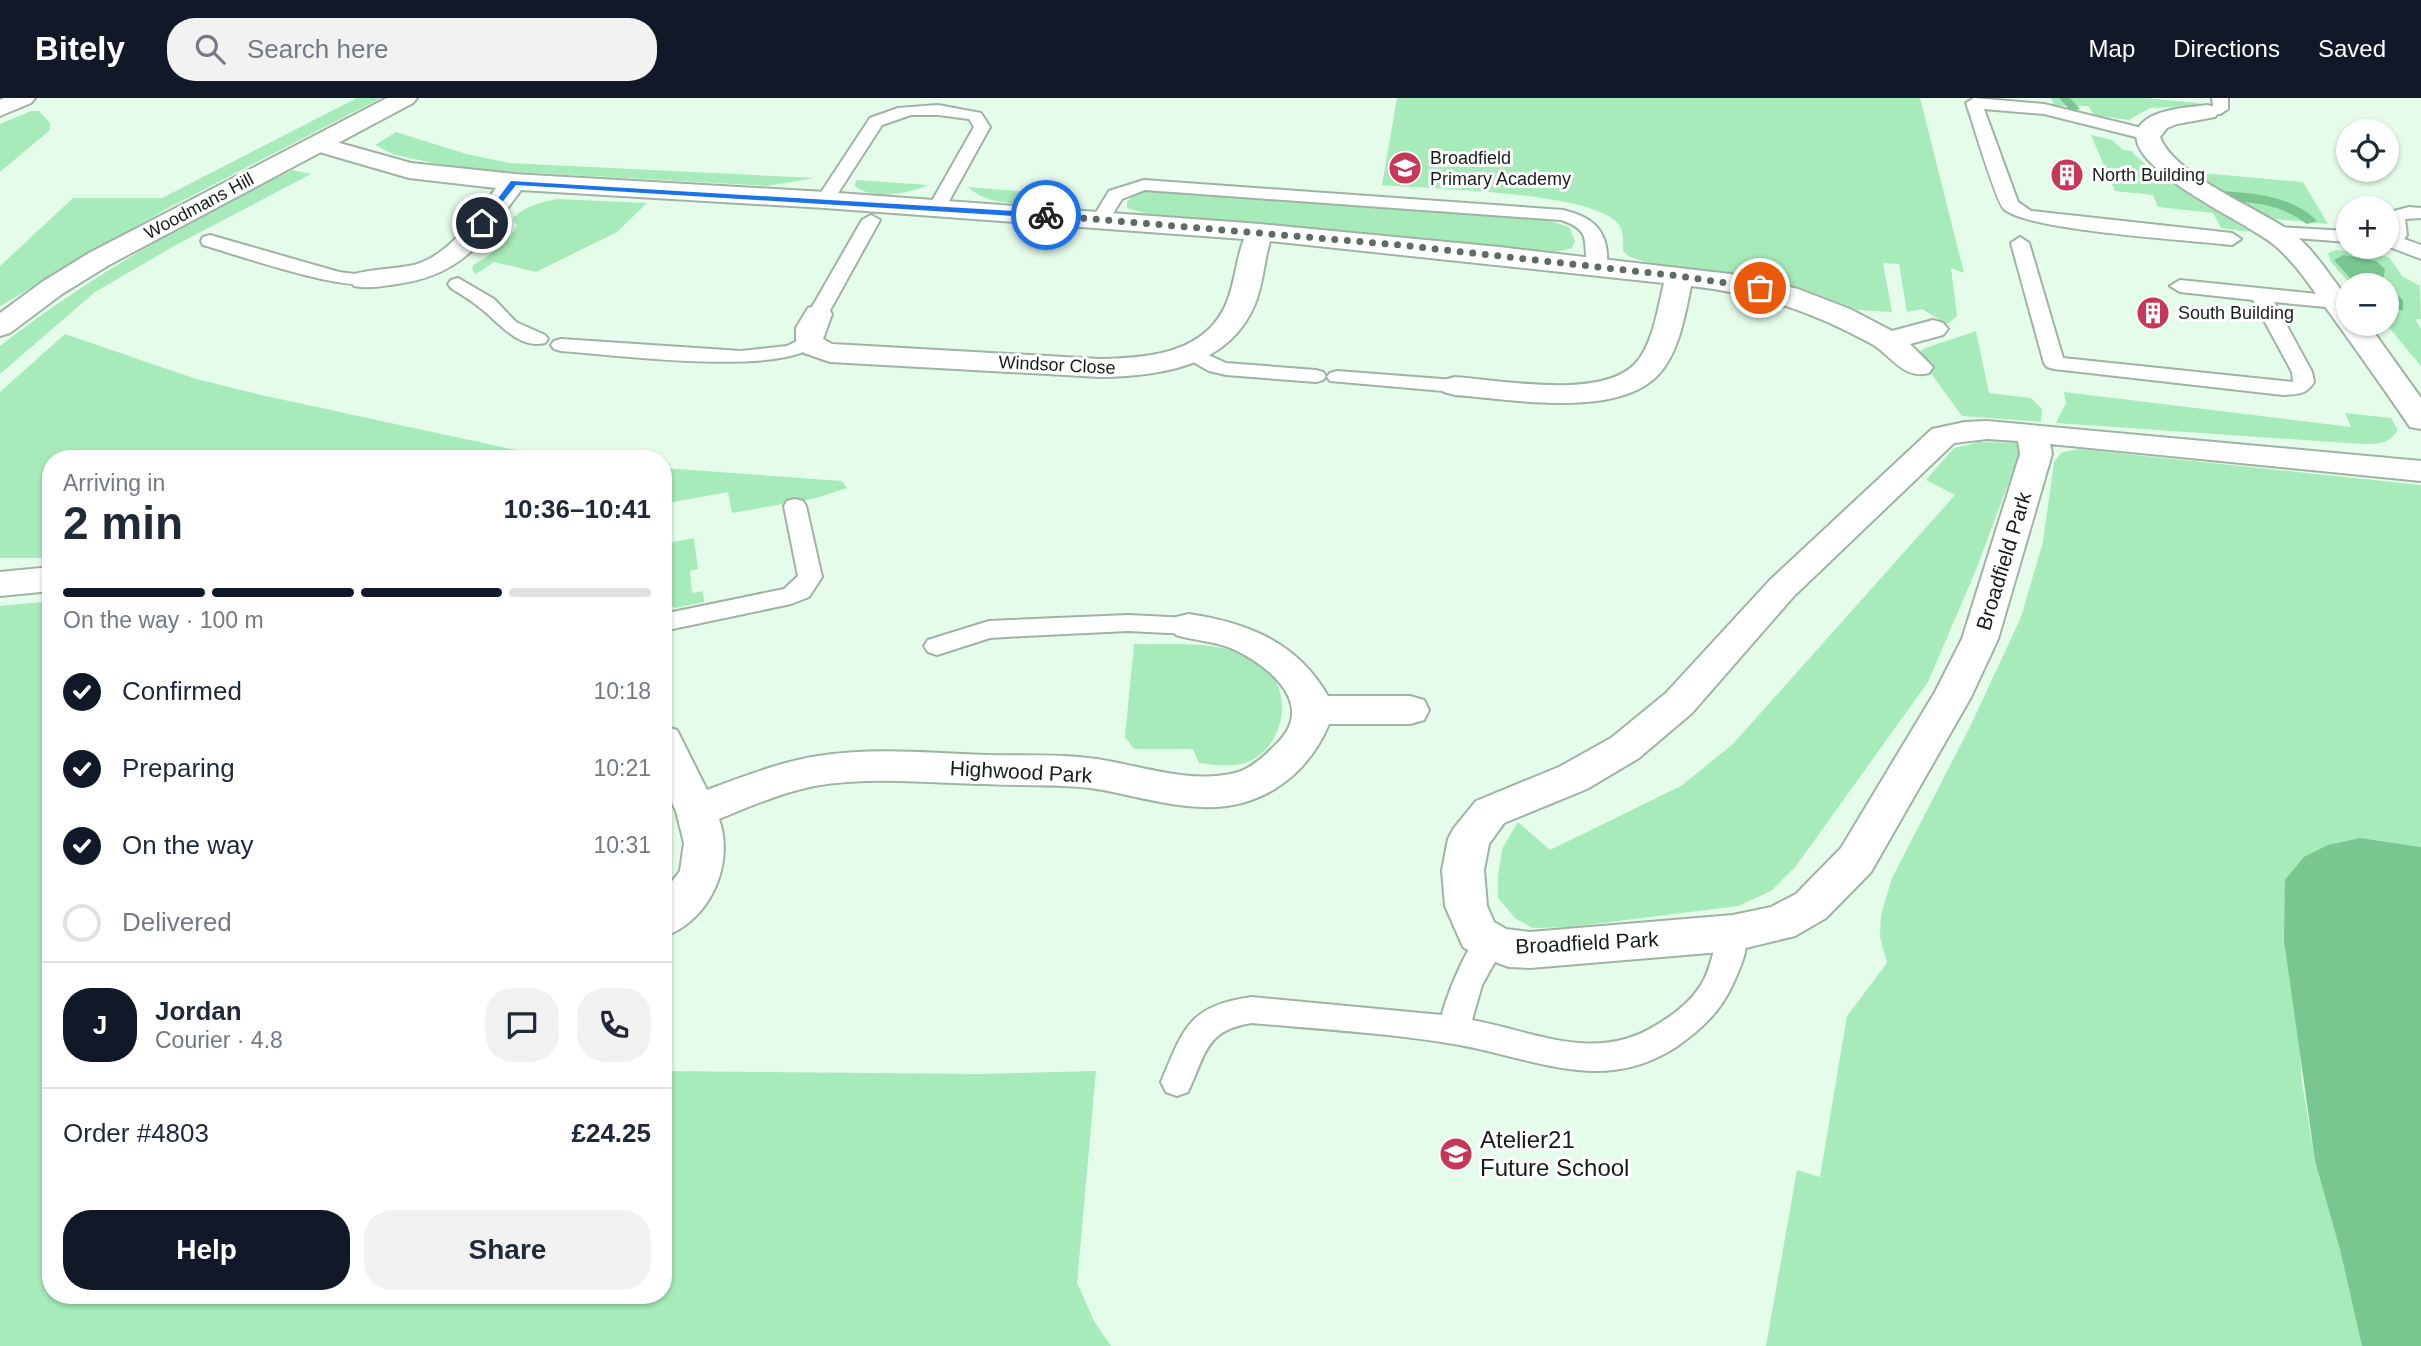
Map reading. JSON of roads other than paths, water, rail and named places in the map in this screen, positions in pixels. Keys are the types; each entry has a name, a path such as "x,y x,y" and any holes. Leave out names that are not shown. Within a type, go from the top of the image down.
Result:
{"street":[{"path":"0,109 23,98"},
{"name":"Woodmans Hill","path":"0,327 52,288 99,259 405,98"},
{"path":"2214,105 2159,120 2150,126 2148,135 2159,156 2180,176 2274,232 2294,248 2336,302"},
{"path":"318,144 409,170 514,182 825,200 1260,232 1730,282 1788,295 1840,315 1889,341 1918,368"},
{"path":"364,280 428,270 462,244 514,182"},
{"name":"Windsor Close","path":"808,341 815,349 830,353 1139,368 1193,354 1222,336 1241,303 1253,246 1260,232"},
{"path":"428,270 458,284"},
{"path":"1455,386 1514,376 1592,393 1629,384 1648,368 1670,316 1679,276"},
{"path":"808,341 809,331 818,313"},
{"path":"1889,341 1933,329"},
{"path":"2361,336 2421,420"},
{"name":"Broadfield Park","path":"2032,433 2036,454 1980,639 1952,697 1856,860 1811,906 1780,923 1733,933 1530,950 1509,949 1478,934 1466,906 1462,870 1469,839 1490,812 1573,778 1634,740 1679,703 1782,588 1943,436 1962,430 1990,429 2032,433 2421,471"},
{"path":"0,584 42,580"},
{"path":"1189,626 1221,631 1247,640 1270,653 1305,688 1312,710 1410,710"},
{"name":"Highwood Park","path":"696,811 769,783 816,771 855,767 1086,773 1191,790 1241,788 1267,775 1293,753 1306,731 1312,710"},
{"path":"672,759 706,834 705,859 696,885 672,910"}],"lane":[{"path":"2148,135 2043,109 1973,101 2010,205 2015,210 2049,220 2232,239"},
{"path":"825,200 876,122 884,116 920,110 975,116 982,127 979,135 937,208"},
{"path":"1101,219 1115,195 1144,184 1563,215 1588,226 1596,235 1598,266"},
{"path":"2399,216 2421,213"},
{"path":"818,313 871,220"},
{"path":"2274,232 2336,236"},
{"path":"210,242 338,278 364,280"},
{"path":"2020,243 2054,363 2299,388 2304,382 2302,372 2260,295"},
{"path":"2399,244 2421,253"},
{"path":"458,284 487,303 509,326 538,339"},
{"path":"2180,286 2260,295 2336,313"},
{"path":"561,345 741,357 792,351 808,341"},
{"path":"1193,354 1216,367 1226,369 1455,386"},
{"path":"672,621 790,596 800,591 810,577 795,506"},
{"path":"937,646 989,630 1024,627 1128,623 1189,626"},
{"path":"1177,1082 1200,1029 1231,1012 1252,1010 1455,1030 1551,1054 1617,1058 1647,1049 1692,1019 1710,999 1731,949 1733,933"},
{"path":"1455,1030 1456,1011 1462,993 1491,942"}],"waterway":[{"path":"2064,98 2075,109"},
{"path":"2221,195 2269,200 2290,208 2311,221"}],"place":[{"name":"Broadfield Primary Academy","path":"1405,168"},
{"name":"North Building","path":"2067,175"},
{"name":"South Building","path":"2153,313"},
{"name":"Atelier21 Future School","path":"1456,1154"}]}
